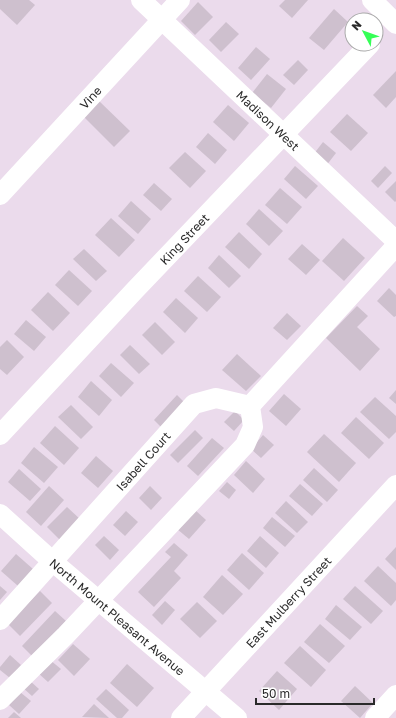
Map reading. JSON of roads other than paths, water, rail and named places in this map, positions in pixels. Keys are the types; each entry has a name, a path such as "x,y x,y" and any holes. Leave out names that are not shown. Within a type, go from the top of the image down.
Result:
{"street":[{"name":"Madison West","path":"141,0 396,241"},
{"name":"Vine","path":"0,195 180,0"},
{"path":"372,0 394,22 384,31"},
{"name":"King Street","path":"0,435 135,290 362,52"},
{"path":"0,700 66,635 244,445 253,427 250,406 396,246"},
{"name":"Isabell Court","path":"0,620 194,404 216,398 250,406"},
{"name":"East Mulberry Street","path":"181,718 396,486"},
{"name":"North Mount Pleasant Avenue","path":"0,514 98,601 237,718"},
{"path":"375,718 396,695"}]}
